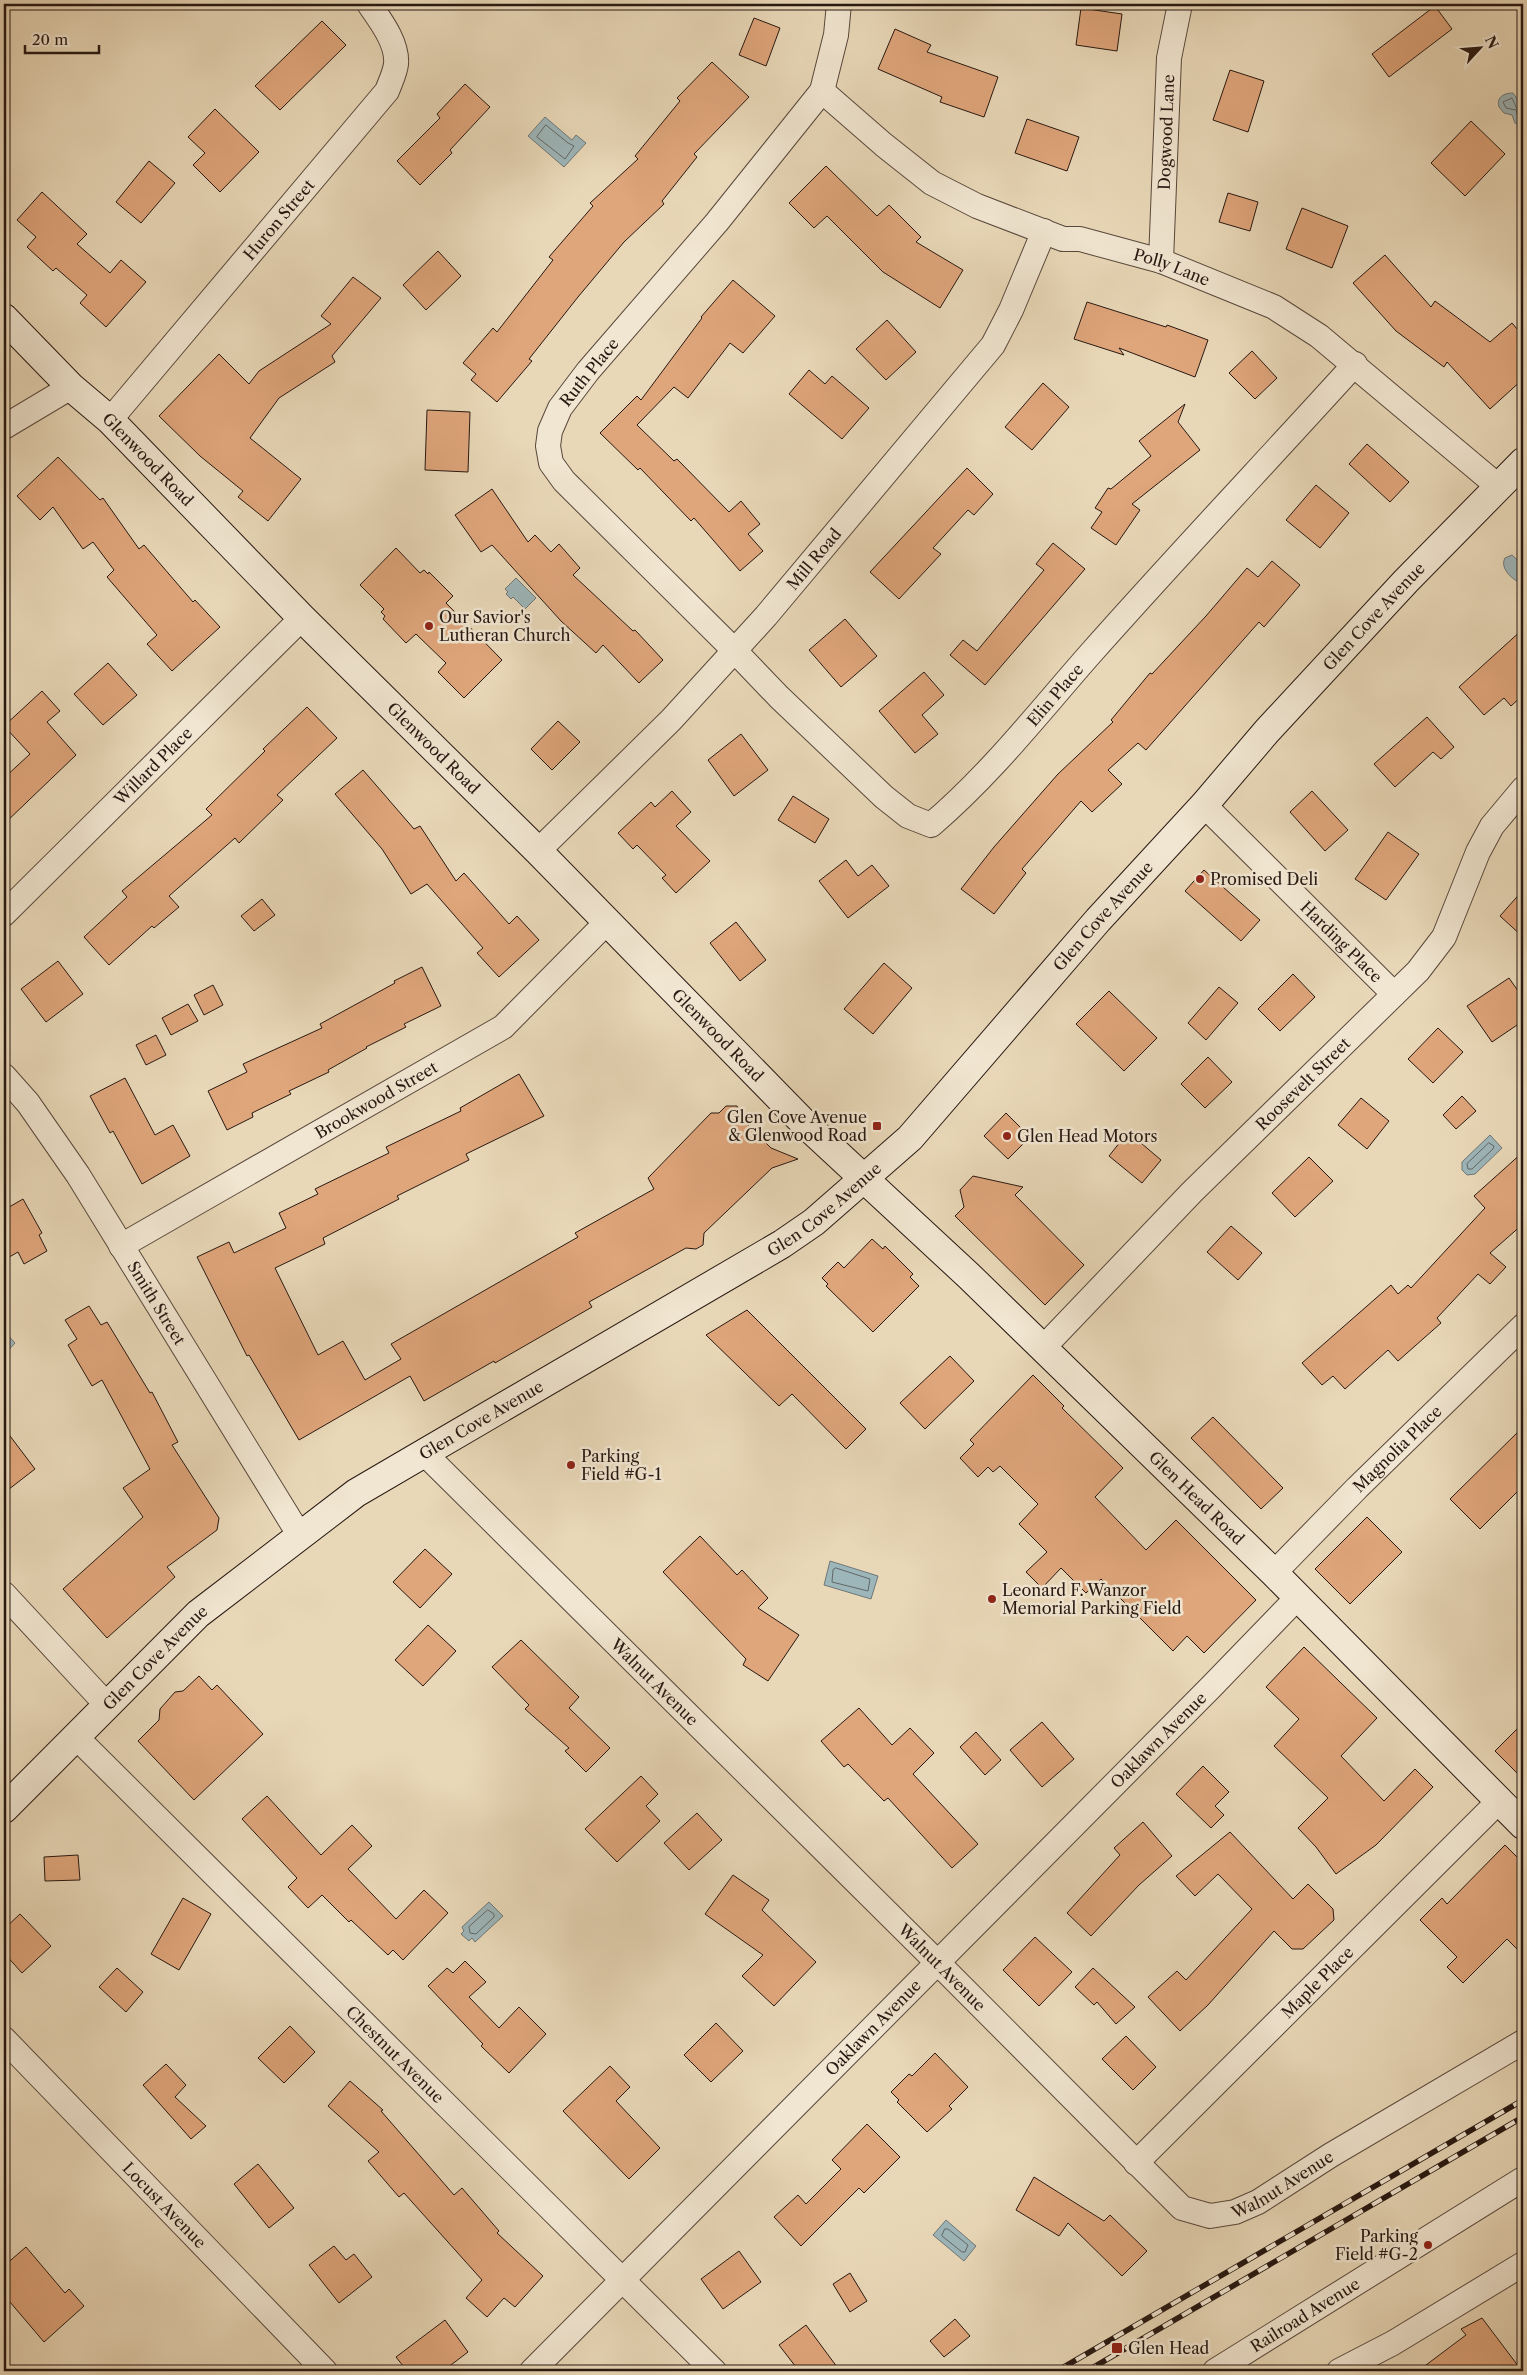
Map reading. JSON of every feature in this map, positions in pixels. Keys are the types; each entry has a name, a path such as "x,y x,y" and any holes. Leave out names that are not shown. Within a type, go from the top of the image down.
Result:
{"main road":[{"name":"Glenwood Road","path":"4,318 71,387 110,420 302,618 538,851 804,1123 864,1177"},
{"name":"Glen Cove Avenue","path":"4,1809 106,1704 198,1614 356,1493 782,1244 814,1222 910,1138 1267,731 1399,588 1523,462"},
{"name":"Glen Head Road","path":"864,1177 969,1276 1298,1597 1523,1825"}],"street":[{"name":"Huron Street","path":"110,420 387,91 396,66 396,52 381,21 369,4"},
{"path":"822,91 836,35 839,4"},
{"name":"Dogwood Lane","path":"1161,261 1169,58 1180,4"},
{"name":"Polly Lane","path":"822,91 884,146 932,183 977,206 1063,239 1080,240 1161,261 1274,307 1319,336 1355,364 1499,487"},
{"name":"Ruth Place","path":"734,650 564,481 552,463 548,446 550,431 560,408 588,372 717,222 822,91"},
{"name":"Mill Road","path":"538,851 671,720 766,616 993,345 1011,310 1044,231"},
{"name":"Elin Place","path":"734,650 779,697 884,797 908,816 931,825 962,798 1011,748 1091,653 1355,364"},
{"path":"4,427 71,387"},
{"name":"Willard Place","path":"4,914 302,618"},
{"name":"Roosevelt Street","path":"1042,1349 1192,1192 1418,971 1444,937 1478,852 1492,826 1523,789"},
{"name":"Harding Place","path":"1204,805 1394,994"},
{"name":"Brookwood Street","path":"121,1246 503,1026 607,922"},
{"name":"Smith Street","path":"4,1076 28,1103 78,1175 300,1536"},
{"name":"Magnolia Place","path":"1274,1574 1357,1488 1523,1326"},
{"name":"Walnut Avenue","path":"424,1453 1182,2208 1210,2216 1235,2212 1258,2202 1331,2155 1523,2042"},
{"path":"4,1594 106,1704"},
{"name":"Oaklawn Avenue","path":"532,2371 1298,1597"},
{"name":"Chestnut Avenue","path":"76,1737 714,2371"},
{"name":"Maple Place","path":"1136,2163 1499,1800"},
{"name":"Locust Avenue","path":"4,2039 325,2371"},
{"name":"Railroad Avenue","path":"1215,2371 1520,2185"},
{"path":"1339,2371 1393,2343 1523,2264"}],"water":[{"path":"1513,93 1523,107 1523,128 1515,123 1512,115 1504,113 1498,104 1502,96"},
{"path":"545,117 572,140 576,135 586,143 564,167 528,136"},
{"path":"1512,555 1523,565 1523,584 1508,574 1504,566 1505,558"},
{"path":"516,578 536,598 525,609 513,597 511,599 506,594 508,592 505,589"},
{"path":"1490,1135 1502,1148 1475,1174 1467,1175 1462,1170 1462,1162"},
{"path":"4,1331 15,1343 4,1355"},
{"path":"830,1561 878,1576 871,1599 824,1585"},
{"path":"489,1902 503,1916 475,1942 472,1938 469,1941 461,1934 464,1931 462,1927"},
{"path":"946,2220 976,2246 964,2261 933,2235"}],"building":[{"path":"1435,6 1452,29 1389,77 1372,54"},
{"path":"1081,8 1122,14 1117,51 1076,45"},
{"path":"754,18 780,28 766,66 739,55"},
{"path":"322,21 346,45 280,110 255,86"},
{"path":"895,29 931,45 927,52 998,77 984,117 940,102 942,97 878,69"},
{"path":"712,62 749,97 694,154 697,157 662,201 664,204 624,242 529,359 532,361 497,402 471,380 476,374 463,363 493,328 497,332 553,260 549,257 593,206 590,203 638,159 635,156 680,101 677,98"},
{"path":"1230,70 1264,81 1248,132 1213,120"},
{"path":"465,84 490,107 450,150 452,153 420,185 397,161 440,118 437,114"},
{"path":"215,109 259,152 220,192 193,165 205,153 188,137"},
{"path":"1027,119 1079,137 1067,171 1015,153"},
{"path":"1471,121 1505,154 1465,196 1431,163"},
{"path":"149,161 175,183 141,223 116,202"},
{"path":"826,166 877,216 889,205 921,237 916,242 963,270 940,308 883,272 827,216 814,228 789,203"},
{"path":"42,192 87,234 77,244 110,273 121,260 146,282 106,327 80,303 87,295 56,268 53,271 27,247 36,237 17,220"},
{"path":"1228,193 1258,202 1250,231 1219,222"},
{"path":"1302,208 1348,226 1332,268 1286,249"},
{"path":"438,251 461,276 426,310 403,285"},
{"path":"1385,255 1431,307 1435,301 1490,342 1512,323 1523,336 1523,379 1490,409 1447,362 1444,367 1396,331 1353,283"},
{"path":"353,277 381,298 332,356 335,362 279,398 250,438 301,479 268,521 238,497 243,491 200,456 159,416 219,354 249,384 259,371 331,324 321,316"},
{"path":"733,280 775,316 743,353 730,343 688,398 674,387 637,425 674,461 677,459 729,512 741,501 760,524 748,534 763,551 740,571 694,518 691,521 640,468 638,470 600,433 637,396 641,400 701,317"},
{"path":"1087,302 1166,327 1167,325 1208,340 1195,377 1119,348 1124,355 1074,339"},
{"path":"887,320 916,352 886,380 856,349"},
{"path":"1252,351 1277,378 1255,399 1229,373"},
{"path":"809,370 825,384 832,376 869,408 842,439 789,394"},
{"path":"1043,383 1069,407 1032,450 1005,427"},
{"path":"1185,404 1178,422 1200,450 1132,504 1140,510 1116,545 1091,528 1102,512 1095,508 1108,488 1111,489 1151,456 1139,441"},
{"path":"427,410 470,412 468,472 425,470"},
{"path":"1367,444 1409,482 1390,502 1349,464"},
{"path":"58,457 100,500 103,498 139,549 144,545 193,602 195,600 220,627 172,671 147,644 157,635 107,577 114,570 93,542 83,549 53,507 40,520 17,496"},
{"path":"967,468 993,494 974,515 968,510 933,548 941,554 899,599 870,572"},
{"path":"1316,485 1349,513 1320,548 1286,520"},
{"path":"492,489 528,542 535,535 551,552 559,544 580,568 573,575 633,631 635,630 663,660 639,683 603,645 596,653 561,621 492,545 481,552 455,515"},
{"path":"1053,543 1085,569 985,685 950,655 963,640 977,651 1044,570 1036,564"},
{"name":"Our Savior's Lutheran Church","path":"396,548 420,573 424,570 428,574 429,572 453,596 446,603 502,660 464,698 438,672 446,663 416,634 406,643 383,619 385,616 381,612 384,609 360,585"},
{"path":"1272,561 1300,585 1264,627 1259,622 1146,750 1138,743 1108,770 1122,784 1092,812 1081,801 1022,869 1026,873 994,914 961,889 994,847 1058,774 1113,722 1111,720 1150,673 1152,674 1206,616 1247,568 1258,577"},
{"path":"845,619 877,656 841,687 809,650"},
{"path":"1523,629 1523,695 1511,706 1504,698 1484,715 1459,687"},
{"path":"108,663 137,695 103,725 74,694"},
{"path":"924,672 944,695 922,715 938,734 915,753 879,711"},
{"path":"42,691 60,711 47,722 76,755 4,824 4,778 30,754 4,726"},
{"path":"307,707 337,738 277,795 283,800 239,843 235,838 169,896 179,907 154,928 152,926 109,965 84,937 127,897 122,891 212,815 206,809 265,751 263,749"},
{"path":"1427,717 1454,747 1441,759 1433,752 1395,787 1374,764"},
{"path":"558,721 580,742 552,770 531,749"},
{"path":"741,734 768,770 734,796 708,760"},
{"path":"363,770 414,829 420,826 456,881 464,873 509,924 517,916 539,940 499,977 477,953 483,948 427,884 411,894 382,849 335,794"},
{"path":"672,791 691,812 676,826 710,861 676,893 662,878 666,875 637,845 633,849 618,833 651,802 655,807"},
{"path":"1312,791 1348,830 1325,851 1290,812"},
{"path":"793,796 829,819 815,843 778,820"},
{"path":"1388,832 1419,854 1386,900 1355,879"},
{"path":"846,860 858,876 872,865 889,886 848,918 819,881"},
{"path":"1204,870 1260,920 1241,941 1185,891"},
{"path":"1523,890 1523,937 1500,916"},
{"path":"262,899 275,915 254,931 241,916"},
{"path":"736,922 766,960 740,981 710,943"},
{"path":"58,961 83,994 46,1022 21,989"},
{"path":"884,963 912,988 873,1034 844,1009"},
{"path":"422,967 441,1006 404,1024 406,1027 366,1047 328,1070 329,1072 289,1091 291,1094 252,1113 253,1117 227,1130 208,1091 247,1072 243,1064 322,1028 320,1024"},
{"path":"1293,974 1315,997 1280,1031 1258,1009"},
{"path":"1509,978 1523,998 1523,1021 1492,1042 1467,1006"},
{"path":"213,985 223,1005 204,1015 194,995"},
{"path":"1219,987 1238,1003 1206,1040 1188,1023"},
{"path":"1109,991 1157,1038 1124,1071 1076,1024"},
{"path":"188,1004 198,1021 171,1035 162,1018"},
{"path":"1438,1028 1463,1052 1433,1083 1408,1059"},
{"path":"156,1035 166,1055 146,1065 136,1045"},
{"path":"1208,1057 1232,1082 1205,1108 1181,1084"},
{"path":"519,1074 544,1116 466,1154 469,1160 397,1196 399,1199 323,1238 325,1244 275,1268 318,1355 343,1341 365,1380 401,1359 391,1344 578,1237 575,1233 654,1189 648,1178 711,1113 719,1113 726,1106 737,1106 746,1123 771,1148 798,1159 772,1168 704,1233 703,1245 696,1249 686,1248 589,1302 592,1307 495,1363 494,1361 424,1401 410,1376 299,1440 249,1355 247,1356 197,1257 229,1242 234,1253 286,1228 279,1213 318,1194 315,1189 389,1153 386,1147 461,1111 460,1108"},
{"path":"125,1078 155,1135 173,1125 190,1156 142,1184 113,1131 110,1133 90,1096"},
{"path":"1462,1096 1476,1111 1456,1129 1443,1115"},
{"path":"1361,1098 1389,1121 1367,1149 1338,1125"},
{"path":"1006,1113 1030,1137 1008,1159 984,1136"},
{"path":"1128,1132 1161,1160 1142,1183 1109,1156"},
{"path":"1523,1152 1523,1224 1490,1253 1506,1267 1490,1284 1478,1274 1437,1318 1441,1323 1398,1361 1388,1350 1345,1389 1333,1376 1322,1385 1302,1363 1391,1285 1398,1294 1408,1285 1411,1288 1485,1208 1474,1196"},
{"path":"1309,1157 1333,1181 1295,1217 1272,1193"},
{"path":"973,1176 1023,1187 1015,1195 1084,1265 1045,1305 955,1216 964,1207 960,1190"},
{"path":"23,1199 42,1233 39,1235 47,1251 24,1264 18,1252 4,1260 4,1210"},
{"path":"1231,1226 1262,1253 1238,1280 1207,1252"},
{"path":"872,1239 883,1249 885,1246 913,1274 910,1277 919,1286 873,1332 826,1286 828,1284 822,1278 838,1262 844,1268"},
{"path":"89,1306 101,1325 107,1322 150,1393 152,1392 178,1442 172,1445 219,1518 217,1530 167,1567 175,1577 107,1638 63,1589 143,1517 123,1488 150,1469 102,1380 92,1386 68,1345 77,1339 65,1320"},
{"path":"747,1310 866,1429 846,1449 792,1394 779,1406 706,1335"},
{"path":"950,1356 974,1381 925,1429 900,1403"},
{"path":"1033,1375 1064,1406 1062,1408 1123,1468 1095,1497 1146,1550 1176,1520 1256,1600 1204,1653 1187,1636 1173,1651 1101,1579 1086,1593 1061,1568 1042,1588 1026,1572 1047,1552 1019,1524 1038,1504 1000,1466 993,1472 988,1467 978,1477 960,1458 974,1444 970,1440"},
{"path":"1213,1417 1283,1488 1261,1509 1191,1438"},
{"path":"1523,1427 1523,1486 1480,1529 1450,1499"},
{"path":"4,1428 35,1469 4,1493"},
{"path":"1367,1517 1402,1552 1350,1604 1315,1569"},
{"path":"700,1536 737,1575 742,1570 768,1598 758,1608 799,1635 768,1681 743,1665 746,1659 663,1572"},
{"path":"425,1549 452,1574 420,1608 393,1582"},
{"path":"428,1625 456,1651 423,1686 395,1660"},
{"path":"521,1640 579,1697 569,1708 610,1748 586,1772 565,1751 569,1748 525,1709 529,1705 492,1667"},
{"path":"1304,1647 1377,1718 1341,1756 1384,1801 1415,1769 1433,1787 1376,1845 1336,1874 1316,1847 1298,1828 1328,1798 1274,1746 1299,1719 1266,1687"},
{"path":"199,1676 212,1690 217,1685 263,1734 194,1800 138,1741 159,1720 160,1709 175,1692 183,1691"},
{"path":"859,1708 892,1745 910,1728 934,1753 913,1774 978,1844 952,1868 888,1798 884,1801 848,1764 844,1767 821,1741"},
{"path":"1042,1722 1074,1759 1042,1787 1010,1750"},
{"path":"1523,1723 1523,1779 1495,1751"},
{"path":"976,1732 1001,1760 985,1775 960,1747"},
{"path":"1203,1766 1229,1792 1215,1806 1224,1815 1211,1828 1176,1794"},
{"path":"641,1776 658,1794 646,1806 660,1821 617,1862 585,1829"},
{"path":"267,1796 321,1855 352,1825 372,1846 348,1869 396,1919 424,1890 448,1913 403,1960 393,1950 388,1955 351,1920 349,1922 322,1895 308,1908 288,1887 297,1878 242,1819"},
{"path":"697,1813 722,1840 689,1870 664,1843"},
{"path":"1143,1822 1172,1856 1139,1885 1091,1936 1067,1913 1120,1855 1114,1848"},
{"path":"1230,1832 1293,1899 1308,1884 1333,1909 1334,1920 1303,1949 1292,1949 1274,1931 1208,2005 1180,2031 1148,1997 1177,1971 1186,1980 1252,1909 1218,1874 1195,1896 1176,1876"},
{"path":"1505,1845 1523,1863 1523,1955 1507,1939 1463,1983 1447,1967 1457,1957 1420,1920 1442,1898 1447,1904"},
{"path":"78,1855 80,1880 45,1881 44,1857"},
{"path":"733,1875 769,1900 762,1910 816,1962 774,2006 742,1976 763,1955 705,1914"},
{"path":"183,1898 211,1914 179,1970 151,1954"},
{"path":"20,1914 51,1946 22,1973 4,1953 4,1929"},
{"path":"1035,1937 1072,1972 1039,2006 1003,1970"},
{"path":"465,1961 486,1982 469,1997 499,2028 519,2007 546,2034 509,2073 481,2046 483,2044 428,1986 447,1968 453,1973"},
{"path":"117,1968 143,1992 126,2012 99,1987"},
{"path":"1093,1968 1135,2007 1116,2024 1097,2002 1094,2005 1075,1987"},
{"path":"716,2023 743,2051 711,2082 684,2055"},
{"path":"290,2026 315,2052 284,2083 258,2058"},
{"path":"1126,2036 1156,2067 1133,2090 1102,2059"},
{"path":"935,2053 968,2087 949,2106 952,2109 927,2132 897,2102 899,2100 891,2092 909,2074 912,2076"},
{"path":"166,2064 186,2085 175,2097 206,2126 191,2139 143,2085"},
{"path":"610,2066 630,2087 616,2101 660,2148 629,2179 563,2111"},
{"path":"350,2081 383,2110 381,2111 454,2195 462,2188 499,2231 497,2233 543,2276 515,2307 504,2298 487,2317 466,2298 482,2280 404,2193 399,2197 368,2161 379,2152 328,2106"},
{"path":"867,2124 900,2157 864,2193 859,2188 801,2246 774,2217 798,2195 806,2204 841,2169 832,2160"},
{"path":"258,2164 294,2208 269,2228 234,2184"},
{"path":"1034,2177 1104,2221 1110,2215 1147,2251 1122,2276 1068,2223 1059,2236 1016,2210"},
{"path":"334,2246 346,2260 354,2254 372,2277 339,2303 309,2265"},
{"path":"26,2247 65,2293 69,2289 84,2306 44,2342 4,2295 4,2266"},
{"path":"739,2251 761,2282 723,2309 701,2279"},
{"path":"850,2273 867,2301 850,2312 833,2284"},
{"path":"1482,2318 1522,2371 1418,2371 1466,2335 1461,2329"},
{"path":"955,2319 970,2336 944,2357 930,2341"},
{"path":"445,2320 468,2352 443,2371 407,2371 396,2357"},
{"path":"806,2325 840,2371 799,2371 779,2345"}],"railway":[{"path":"1057,2371 1523,2100"},
{"path":"1087,2371 1523,2117"}],"place":[{"name":"Our Savior's Lutheran Church","path":"429,626"},
{"name":"Promised Deli","path":"1200,879"},
{"name":"Glen Cove Avenue & Glenwood Road","path":"877,1126"},
{"name":"Glen Head Motors","path":"1007,1136"},
{"name":"Parking Field #G-1","path":"571,1465"},
{"name":"Leonard F. Wanzor Memorial Parking Field","path":"992,1599"},
{"name":"Parking Field #G-2","path":"1428,2245"},
{"name":"Glen Head","path":"1117,2348"}]}
